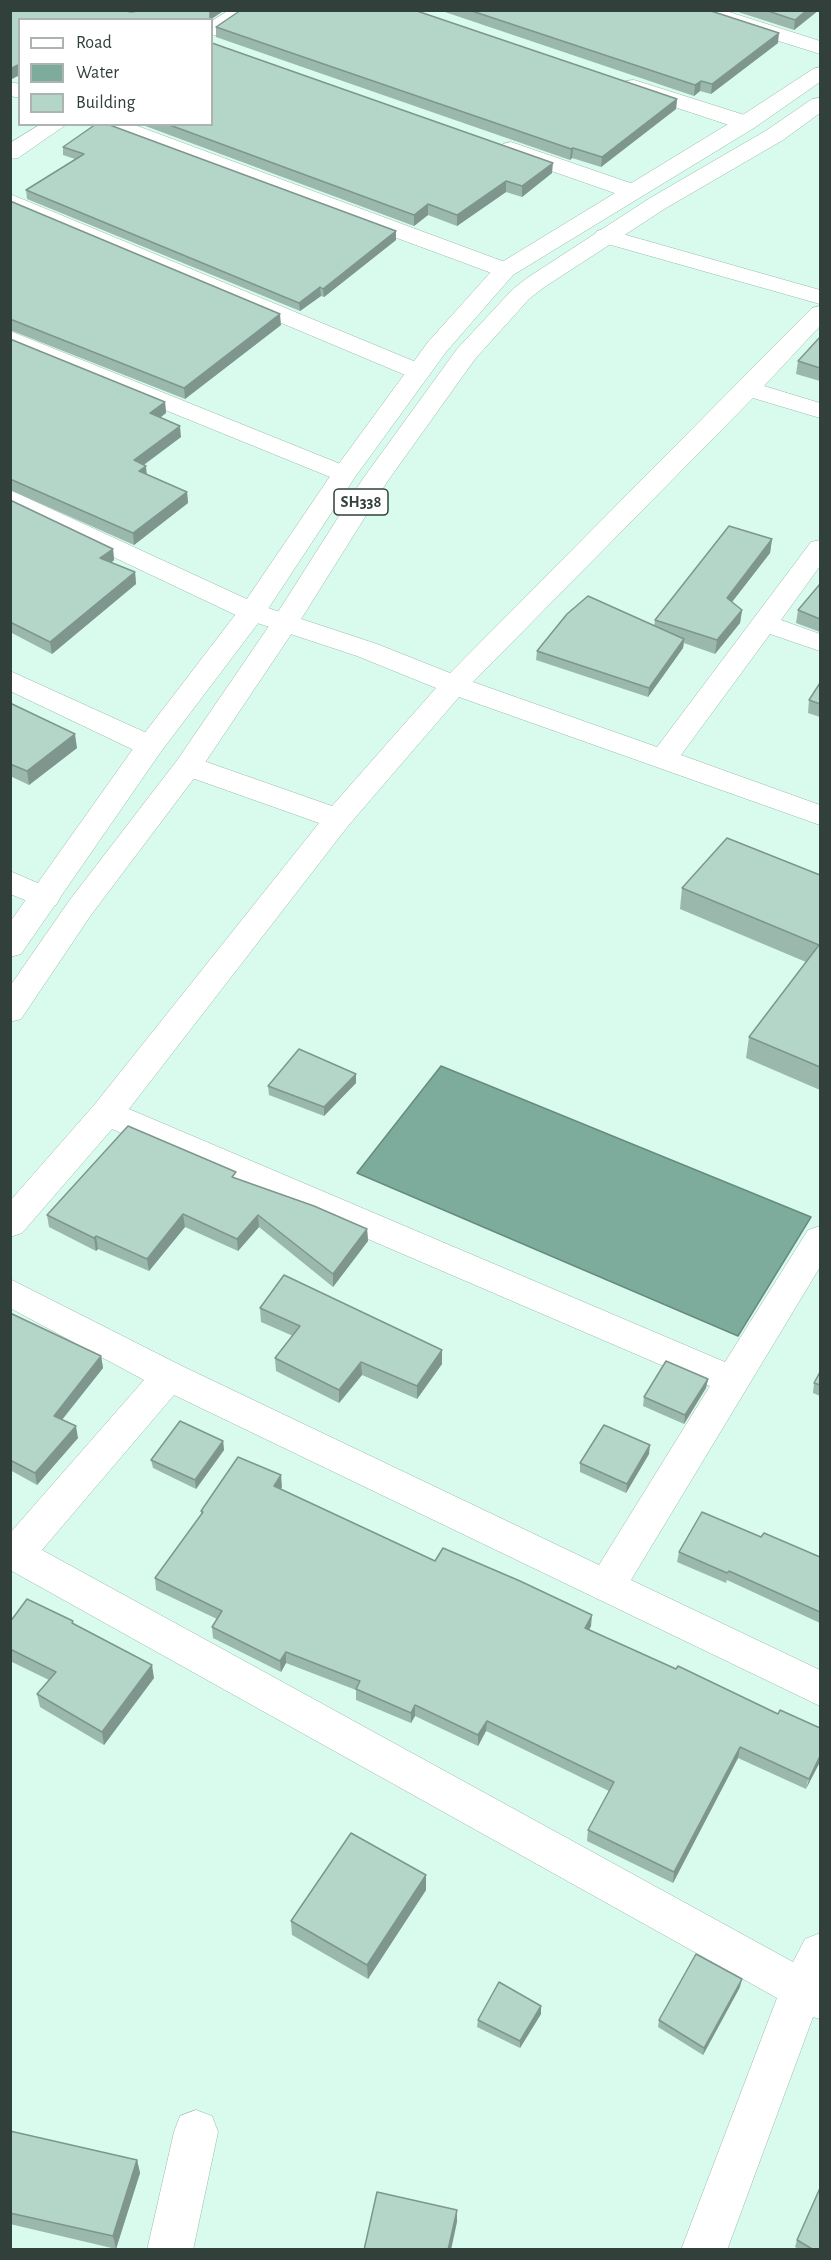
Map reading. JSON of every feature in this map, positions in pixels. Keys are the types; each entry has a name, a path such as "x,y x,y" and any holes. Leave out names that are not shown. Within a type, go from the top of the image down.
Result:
{"street":[{"path":"215,41 244,10"},
{"path":"700,10 820,48"},
{"name":"SH338","path":"10,946 150,746 252,612 344,474 437,347 505,270 631,191 746,123 820,73"},
{"path":"611,78 746,123"},
{"name":"SH338","path":"10,1011 80,908 188,766 284,624 375,480 466,354 521,294 604,236 820,105"},
{"path":"10,153 54,126"},
{"path":"115,126 505,270"},
{"path":"488,141 631,191"},
{"path":"10,201 419,372"},
{"path":"604,236 820,297"},
{"path":"10,1224 107,1113 325,814 748,389 820,313"},
{"path":"10,338 344,474"},
{"path":"748,389 820,411"},
{"path":"10,498 252,612 367,650 454,685 820,814"},
{"path":"663,759 820,548"},
{"path":"764,623 820,643"},
{"path":"10,680 150,746"},
{"path":"188,766 325,814"},
{"path":"10,881 45,898"},
{"path":"107,1113 734,1381"},
{"path":"607,1585 820,1239"},
{"path":"10,1292 170,1376 820,1689"},
{"path":"170,1376 13,1552 814,1980 704,2250"},
{"path":"170,2250 196,2132"}],"water":[{"path":"441,1066 811,1217 738,1336 357,1173"}],"building":[{"path":"10,10 121,10 131,12 210,10 210,18 18,18 18,65 10,69"},
{"path":"241,10 414,10 677,99 602,157 571,149 216,27"},
{"path":"469,10 708,10 779,33 712,84 701,81 695,85"},
{"path":"765,10 807,10 795,20"},
{"path":"213,43 553,163 522,186 506,181 457,215 428,204 414,215 172,126 213,126"},
{"path":"93,126 112,126 396,231 323,289 320,287 299,303 26,190 84,154 63,147"},
{"path":"10,201 280,314 184,388 10,319"},
{"path":"820,337 820,368 798,361"},
{"path":"10,339 165,402 150,413 180,426 134,460 146,466 139,471 187,492 133,533 10,479"},
{"path":"10,500 113,549 100,558 135,572 50,642 10,622"},
{"path":"729,526 772,539 727,598 742,610 717,640 655,620"},
{"path":"820,584 820,619 798,610"},
{"path":"588,596 684,639 649,688 537,651 567,614"},
{"path":"820,683 820,704 809,700"},
{"path":"10,703 75,734 27,771 10,764"},
{"path":"727,838 820,875 820,1067 749,1037 819,945 682,888"},
{"path":"299,1049 356,1074 324,1107 268,1086"},
{"path":"128,1126 236,1172 232,1177 314,1206 367,1229 333,1274 258,1215 237,1239 183,1214 147,1259 96,1236 94,1238 47,1215"},
{"path":"284,1275 442,1350 417,1386 361,1362 339,1390 275,1358 300,1326 260,1308"},
{"path":"10,1313 101,1356 54,1416 76,1426 35,1473 10,1460"},
{"path":"666,1361 708,1379 685,1415 644,1397"},
{"path":"820,1372 820,1385 814,1383"},
{"path":"180,1421 223,1441 195,1480 151,1460"},
{"path":"604,1425 650,1445 627,1484 580,1463"},
{"path":"238,1457 281,1475 274,1486 435,1561 443,1548 520,1581 592,1615 585,1628 676,1669 678,1666 778,1714 780,1710 820,1728 820,1756 809,1779 740,1747 674,1872 588,1830 614,1782 487,1721 478,1735 415,1705 411,1713 356,1689 360,1681 286,1652 280,1661 212,1627 222,1611 155,1578 203,1512 201,1511"},
{"path":"702,1512 761,1537 764,1533 820,1557 820,1612 729,1571 727,1573 679,1552"},
{"path":"27,1599 73,1621 72,1623 152,1665 102,1732 37,1694 56,1672 10,1649 10,1622"},
{"path":"351,1833 426,1875 367,1965 291,1921"},
{"path":"696,1954 742,1979 704,2048 659,2020"},
{"path":"499,1982 541,2006 520,2041 478,2020"},
{"path":"10,2131 137,2160 113,2236 10,2213"},
{"path":"820,2188 820,2250 814,2250 797,2240"},
{"path":"377,2192 457,2210 448,2250 364,2250"}]}
